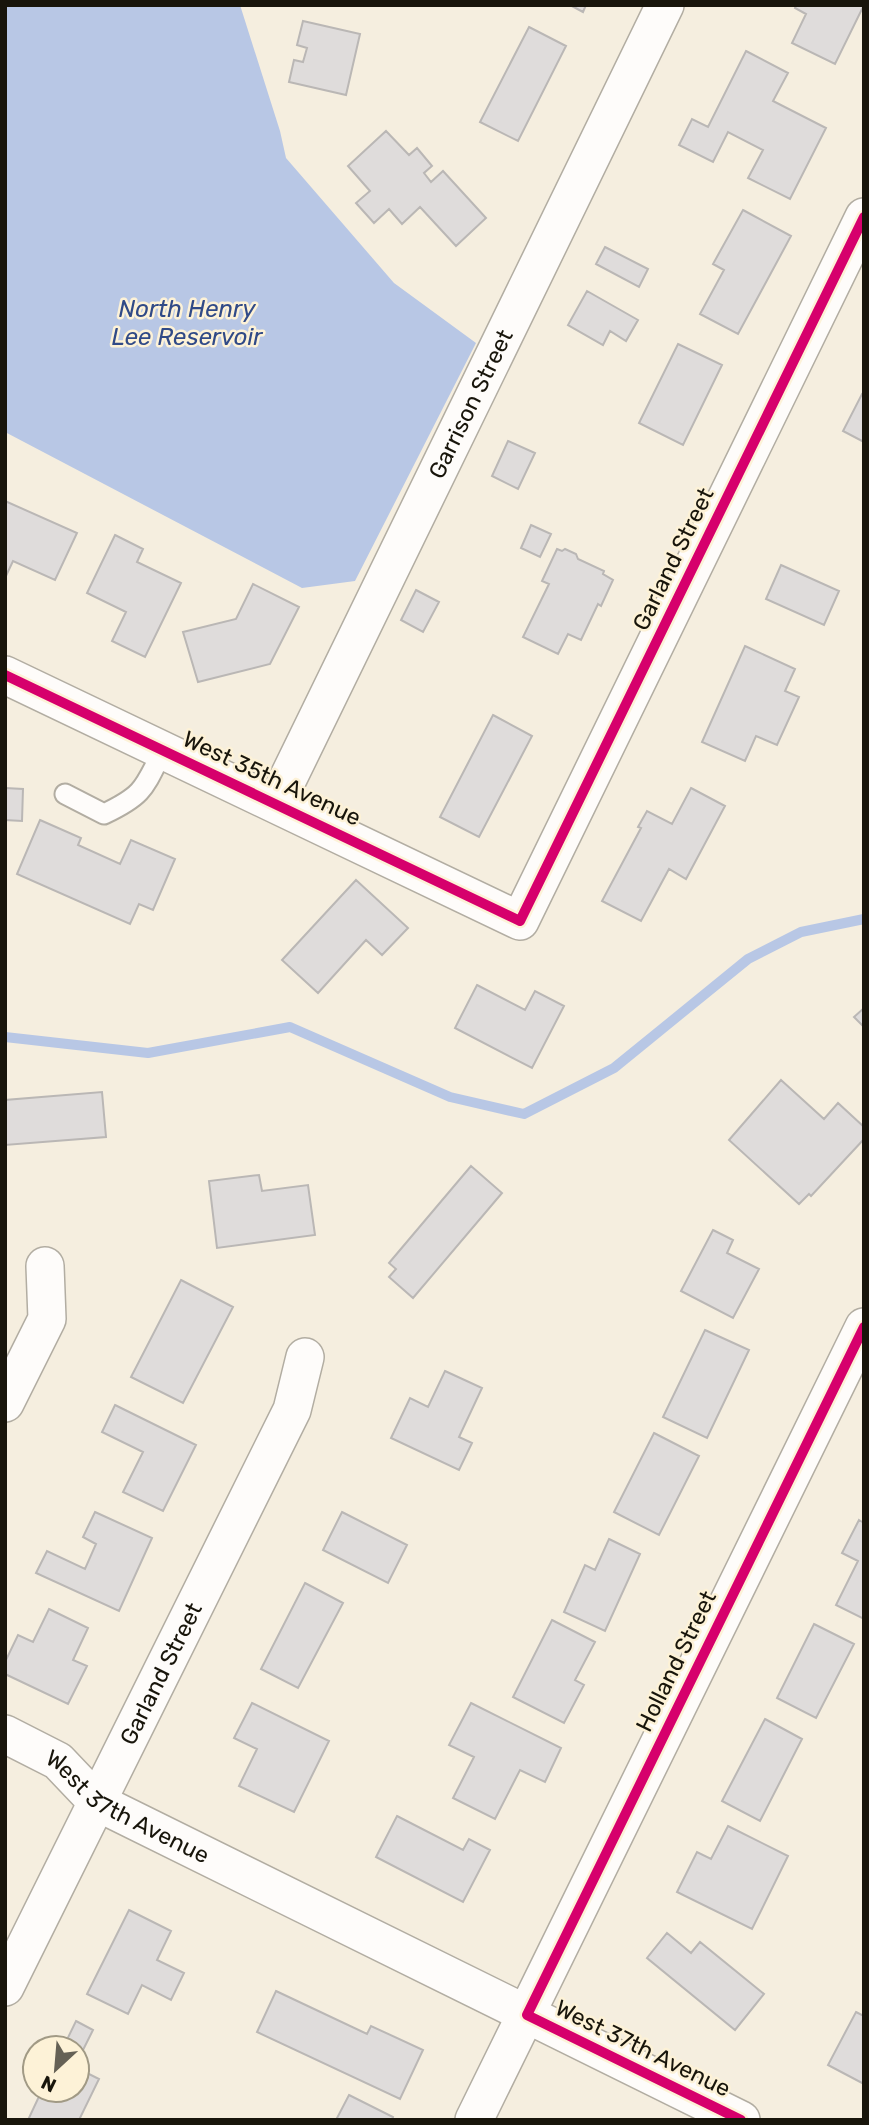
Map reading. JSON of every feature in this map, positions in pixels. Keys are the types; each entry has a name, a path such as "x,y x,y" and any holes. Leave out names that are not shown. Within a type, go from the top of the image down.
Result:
{"street":[{"name":"Garrison Street","path":"276,803 665,5"},
{"name":"Garland Street","path":"520,921 864,216"},
{"name":"West 35th Avenue","path":"5,675 520,921"},
{"path":"5,1403 47,1320 45,1266"},
{"name":"Holland Street","path":"474,2120 864,1327"},
{"name":"Garland Street","path":"5,1987 292,1410 305,1357"},
{"name":"West 37th Avenue","path":"5,1734 58,1761 97,1802 741,2120"}],"lane":[{"path":"65,794 104,814 130,801 145,786 163,750"}],"water":[{"name":"North Henry Lee Reservoir","path":"5,5 240,5 286,158 394,283 476,343 355,581 302,588 5,432"}],"building":[{"path":"570,5 586,5 583,12"},
{"path":"796,5 864,5 835,64 792,43 806,14 795,8"},
{"path":"303,21 360,34 346,95 289,82 294,60 303,62 307,48 297,45"},
{"path":"529,27 566,46 518,141 480,122"},
{"path":"746,51 788,73 773,101 826,128 790,199 748,178 763,150 728,132 713,162 679,145 692,119 708,127"},
{"path":"386,131 409,155 417,148 432,166 424,173 431,182 443,171 486,218 456,246 420,207 402,224 389,209 374,223 356,203 370,191 348,166"},
{"path":"743,210 791,236 738,334 700,314 724,270 713,264"},
{"path":"605,247 648,269 639,287 596,264"},
{"path":"587,291 638,320 626,341 610,331 603,345 568,325"},
{"path":"678,344 722,365 683,445 639,423"},
{"path":"862,394 864,395 864,442 843,431"},
{"path":"508,441 535,453 518,489 492,476"},
{"path":"5,501 77,533 55,580 13,561 5,578"},
{"path":"531,525 551,534 540,557 521,548"},
{"path":"115,535 143,549 137,562 181,583 145,657 112,641 126,612 87,593"},
{"path":"557,549 576,554 578,559 604,571 603,574 613,580 581,640 568,634 558,654 523,637 549,584 542,581"},
{"path":"781,565 839,591 824,625 766,599"},
{"path":"253,584 299,607 270,664 198,682 183,632 236,619"},
{"path":"416,590 439,602 423,632 401,620"},
{"path":"745,646 795,669 785,691 799,697 777,745 756,736 745,761 702,742"},
{"path":"493,715 532,736 479,837 440,817"},
{"path":"5,788 23,789 22,821 5,820"},
{"path":"691,788 725,806 686,879 669,869 641,921 602,901 641,828 638,827 647,811 672,824"},
{"path":"40,820 81,838 78,845 120,864 131,840 175,859 153,910 139,904 130,924 17,874"},
{"path":"356,880 408,928 382,955 366,940 318,993 282,960"},
{"path":"477,985 525,1010 535,991 564,1006 532,1068 455,1028"},
{"path":"864,1008 864,1027 854,1017"},
{"path":"781,1080 824,1119 838,1103 864,1127 864,1139 811,1196 809,1194 799,1204 729,1140"},
{"path":"102,1092 106,1137 5,1145 5,1100"},
{"path":"471,1166 502,1193 413,1298 389,1277 396,1269 389,1263"},
{"path":"259,1175 262,1191 308,1185 315,1235 217,1248 209,1181"},
{"path":"713,1230 733,1240 727,1253 759,1269 733,1318 681,1291"},
{"path":"181,1280 233,1307 183,1403 131,1377"},
{"path":"705,1330 749,1350 707,1438 663,1417"},
{"path":"445,1371 482,1388 459,1437 472,1443 459,1470 391,1438 410,1398 428,1407"},
{"path":"115,1405 196,1445 163,1511 123,1492 143,1452 102,1432"},
{"path":"654,1433 699,1456 659,1535 614,1512"},
{"path":"95,1512 152,1538 119,1611 36,1573 47,1551 85,1569 96,1544 83,1537"},
{"path":"342,1512 407,1545 388,1583 323,1550"},
{"path":"859,1520 864,1523 864,1619 836,1605 858,1561 842,1553"},
{"path":"609,1539 640,1554 605,1631 564,1612 585,1565 595,1570"},
{"path":"305,1583 343,1603 298,1688 261,1669"},
{"path":"49,1609 88,1628 73,1660 87,1666 68,1704 5,1674 5,1662 18,1635 33,1642"},
{"path":"552,1620 595,1642 575,1680 584,1685 564,1723 513,1697"},
{"path":"814,1624 854,1644 816,1718 777,1698"},
{"path":"252,1703 329,1741 294,1812 239,1786 257,1749 234,1738"},
{"path":"471,1703 561,1748 545,1782 520,1770 495,1819 453,1798 474,1757 449,1745"},
{"path":"765,1719 802,1739 760,1821 722,1801"},
{"path":"397,1816 463,1850 469,1839 490,1850 463,1902 376,1857"},
{"path":"728,1826 788,1856 752,1929 677,1892 697,1852 711,1859"},
{"path":"129,1910 171,1931 157,1960 184,1973 171,2000 142,1985 128,2014 87,1994"},
{"path":"667,1933 691,1953 700,1942 764,1994 735,2030 647,1958"},
{"path":"276,1991 367,2034 371,2026 423,2050 400,2099 257,2032"},
{"path":"856,2012 864,2016 864,2084 828,2065"},
{"path":"76,2021 93,2030 91,2034 70,2034"},
{"path":"91,2075 99,2079 91,2095"},
{"path":"349,2095 393,2117 392,2120 336,2120"},
{"path":"35,2104 87,2104 79,2120 28,2120"}],"waterway":[{"path":"5,1037 148,1053 290,1027 450,1097 524,1114 614,1068 748,959 801,932 864,919"}],"cycle path":[{"path":"5,675 520,921 864,217"},
{"path":"741,2120 527,2015 864,1327"}]}
